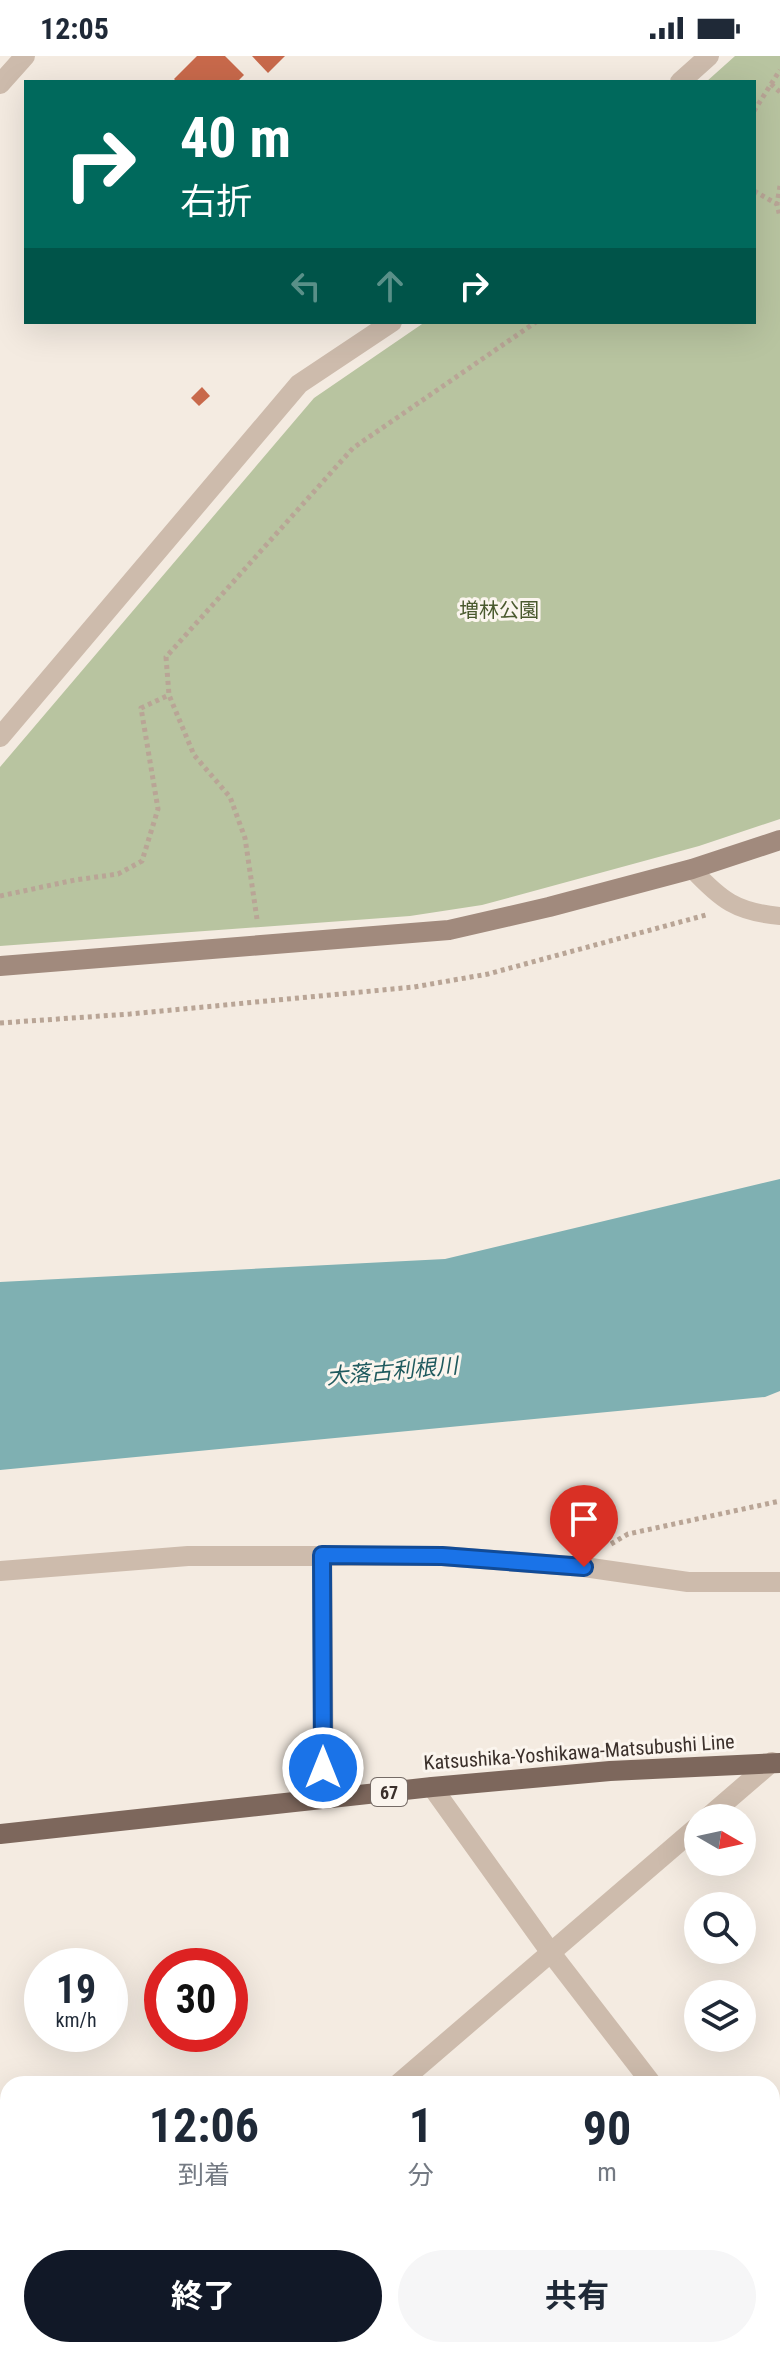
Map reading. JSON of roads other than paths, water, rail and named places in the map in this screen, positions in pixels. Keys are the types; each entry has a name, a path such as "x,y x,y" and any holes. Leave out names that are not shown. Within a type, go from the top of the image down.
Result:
{"main road":[{"name":"Katsushika-Yoshikawa-Matsubushi Line","path":"0,1834 432,1787 610,1771 776,1762"}],"street":[{"path":"0,84 25,56"},
{"path":"682,80 709,56"},
{"path":"0,737 299,384 389,324"},
{"path":"0,966 449,930 692,869 780,840"},
{"path":"322,1555 324,1798"},
{"path":"0,1571 188,1556 442,1556 584,1567 688,1582 780,1582"},
{"path":"724,1804 776,1762"},
{"path":"432,1787 551,1953 646,2076"},
{"path":"407,2076 684,1838"}],"lane":[{"path":"692,869 713,891 736,908 780,916"}],"water":[{"name":"大落古利根川","path":"780,1179 780,1391 765,1397 0,1470 0,1282 445,1259"}],"park label":[{"name":"増林公園","path":"499,610"}]}
